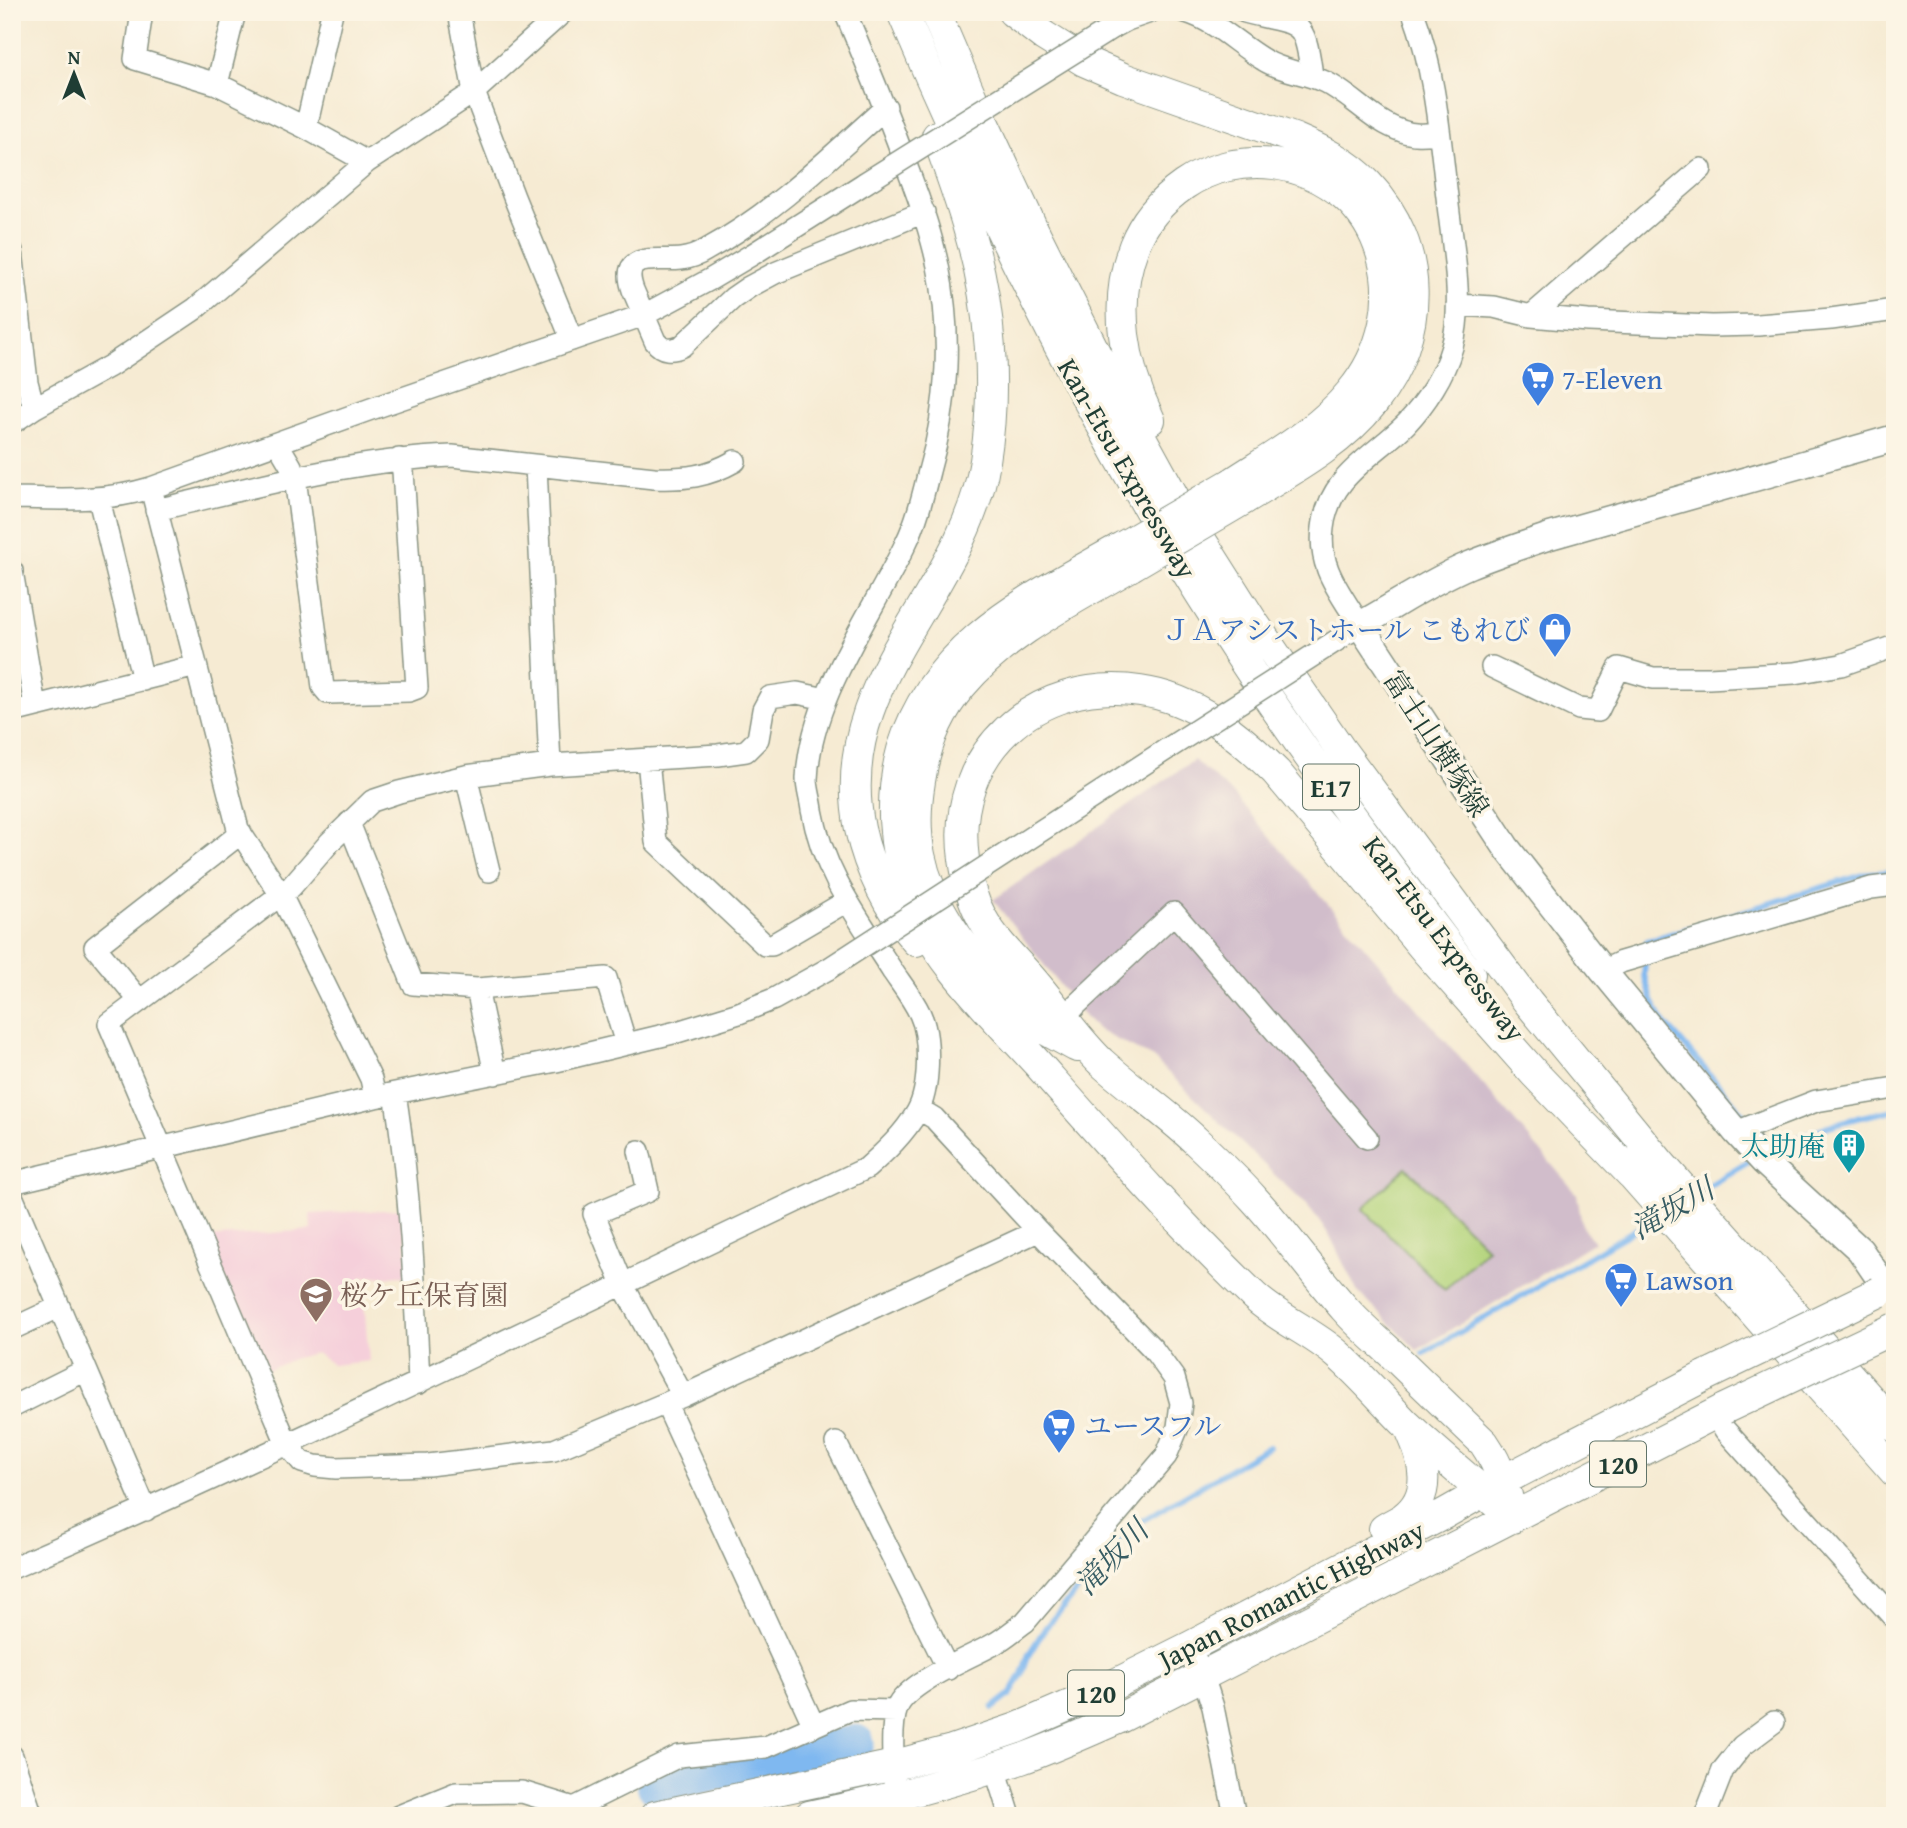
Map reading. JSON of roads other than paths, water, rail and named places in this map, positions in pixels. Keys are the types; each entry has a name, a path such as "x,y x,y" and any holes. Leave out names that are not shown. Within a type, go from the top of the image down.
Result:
{"highway":[{"path":"891,12 970,233 987,317 991,392 985,464 975,502 960,540 873,696 863,728 857,758 858,816 863,844 875,876 891,906 933,961 984,1007 1145,1184 1259,1300 1336,1353 1410,1427 1494,1486 1512,1518"},
{"name":"Kan-Etsu Expressway","path":"902,12 944,111 1079,386 1150,513 1226,635 1406,890 1504,1018 1631,1174 1895,1472"},
{"name":"Kan-Etsu Expressway","path":"935,12 1033,229 1104,370 1175,499 1253,622 1340,750 1528,1002 1661,1164 1895,1427"},
{"path":"1013,12 1044,36 1084,61 1123,78 1296,139 1323,150 1345,164 1384,202 1397,223 1411,268 1413,309 1409,332 1389,379 1374,402 1334,442 1310,459 1237,492 1126,557 1010,640 982,663 960,687 944,710 930,738 921,769 917,827 927,883 958,939 1024,1014 1058,1026 1194,1139 1254,1199 1347,1310 1484,1443 1495,1459 1494,1486"},
{"path":"1237,492 1306,435 1350,393 1365,373 1386,322 1388,296 1385,269 1380,248 1368,223 1334,187 1289,167 1264,163 1216,169 1193,179 1153,212 1139,234 1129,258 1122,312 1132,372 1142,402 1183,481 1247,587 1434,877"},
{"path":"984,1007 939,949 909,895 895,836 896,778 902,750 912,723 941,675 982,632 1023,603 1126,557"},
{"path":"1058,1026 1031,979 983,920 973,898 963,850 962,824 967,797 977,772 992,747 1008,728 1031,710 1056,698 1084,691 1141,691 1169,697 1194,708 1224,727 1250,746 1276,772 1463,993 1534,1073 1631,1174"},
{"name":"Japan Romantic Highway","path":"654,1816 895,1765 952,1750 1017,1728 1091,1696 1191,1646 1705,1376 1889,1289"},
{"name":"Japan Romantic Highway","path":"809,1816 896,1807 1023,1759 1120,1718 1720,1412 1895,1328"},
{"path":"1277,1600 1299,1576 1404,1518 1415,1507 1422,1490 1424,1466 1410,1427"}],"main road":[{"path":"1351,631 1432,584 1467,566 1504,552 1550,536 1895,438"},
{"name":"富士山横塚線","path":"1351,631 1506,847 1603,971 1751,1148 1860,1250 1889,1289"}],"street":[{"path":"142,12 135,59 217,84 367,162"},
{"path":"217,84 235,12"},
{"path":"306,128 332,12"},
{"path":"459,12 474,92 572,340"},
{"path":"12,423 110,366 195,309 367,162 474,92 563,12"},
{"path":"12,1567 146,1510 419,1383 867,1168 893,1144 919,1109 927,1075 927,1039 920,1015 847,901 828,865 815,828 807,781 813,735 828,692 908,540 931,465 943,413 945,323 939,268 923,212 886,107 845,12"},
{"path":"12,498 99,499 127,495 644,315 712,279 835,204 1114,27 1150,12"},
{"path":"1186,12 1206,21 1263,60 1329,84 1401,131 1439,133"},
{"path":"1245,12 1297,26 1306,40 1312,76"},
{"path":"12,1183 385,1095 495,1074 626,1044 739,1013 828,969 1351,631 1323,551 1324,517 1335,490 1354,468 1407,423 1435,385 1451,349 1456,328 1454,260 1439,133 1432,82 1413,12"},
{"path":"886,107 762,216 698,254 681,259 639,261 633,266 630,282 659,346 675,350 749,287 775,273 923,212"},
{"path":"1531,316 1701,169"},
{"path":"12,251 27,382 34,408"},
{"path":"1457,305 1494,307 1531,316 1588,321 1712,326 1758,326 1895,310"},
{"path":"278,444 292,466 295,478 323,687 328,693 409,691 417,688 403,471 399,459"},
{"path":"156,510 327,470 399,459 452,456 683,479 719,471 734,461"},
{"path":"536,466 550,765"},
{"path":"151,488 238,829 281,895 371,1079 385,1095 405,1168 414,1268 419,1383"},
{"path":"99,499 143,680"},
{"path":"12,571 36,706"},
{"path":"1492,667 1580,709 1598,711 1619,668 1653,678 1795,673 1841,665 1895,646"},
{"path":"12,712 196,666"},
{"path":"826,699 797,693 770,697 763,710 758,739 746,751 550,765 466,776 372,801 330,842 292,887 109,1024 287,1444 302,1462 315,1466 337,1468 428,1465 554,1450 675,1400 1038,1231"},
{"path":"648,759 656,842 765,945 772,945 847,901"},
{"path":"466,776 489,871"},
{"path":"349,823 413,984 477,989 606,978 626,1044"},
{"path":"140,1001 95,947 241,833"},
{"path":"1603,971 1621,962 1871,888 1895,885"},
{"path":"1031,1057 1058,1026 1174,914 1367,1138"},
{"path":"477,989 495,1074"},
{"path":"1751,1148 1816,1101 1895,1088"},
{"path":"896,1807 893,1724 897,1706 907,1693 997,1642 1025,1622 1166,1456 1178,1427 1181,1404 1174,1378 1153,1349 1038,1231 934,1118 919,1109"},
{"path":"639,1151 648,1191 594,1214 622,1285 675,1400 814,1726"},
{"path":"12,1196 146,1510"},
{"path":"12,1329 59,1307"},
{"path":"12,1407 86,1370"},
{"path":"1720,1412 1725,1430 1895,1619"},
{"path":"836,1443 948,1669"},
{"path":"1191,1646 1204,1675 1213,1707 1235,1816"},
{"path":"399,1816 456,1793 522,1792 575,1812 679,1756 766,1747 850,1710 896,1711"},
{"path":"1704,1816 1723,1770 1742,1746 1774,1722"},
{"path":"12,1756 32,1816"},
{"path":"995,1768 1010,1816"}],"waterway":[{"path":"1774,1149 1662,1020 1651,999 1644,975 1647,941 1869,873 1895,872"},
{"name":"滝坂川","path":"1765,1154 1828,1126 1895,1110"},
{"name":"滝坂川","path":"1698,1192 1752,1160"},
{"name":"滝坂川","path":"1424,1353 1659,1216"},
{"name":"滝坂川","path":"993,1708 1010,1695 1029,1654 1046,1627 1133,1526 1268,1447"},
{"name":"滝坂川","path":"655,1785 856,1743"}],"place":[{"name":"7-Eleven","path":"1538,408"},
{"name":"ＪＡアシストホール こもれび","path":"1555,659"},
{"name":"太助庵","path":"1849,1175"},
{"name":"Lawson","path":"1621,1309"},
{"name":"桜ケ丘保育園","path":"316,1324"},
{"name":"ユースフル","path":"1059,1455"}]}
